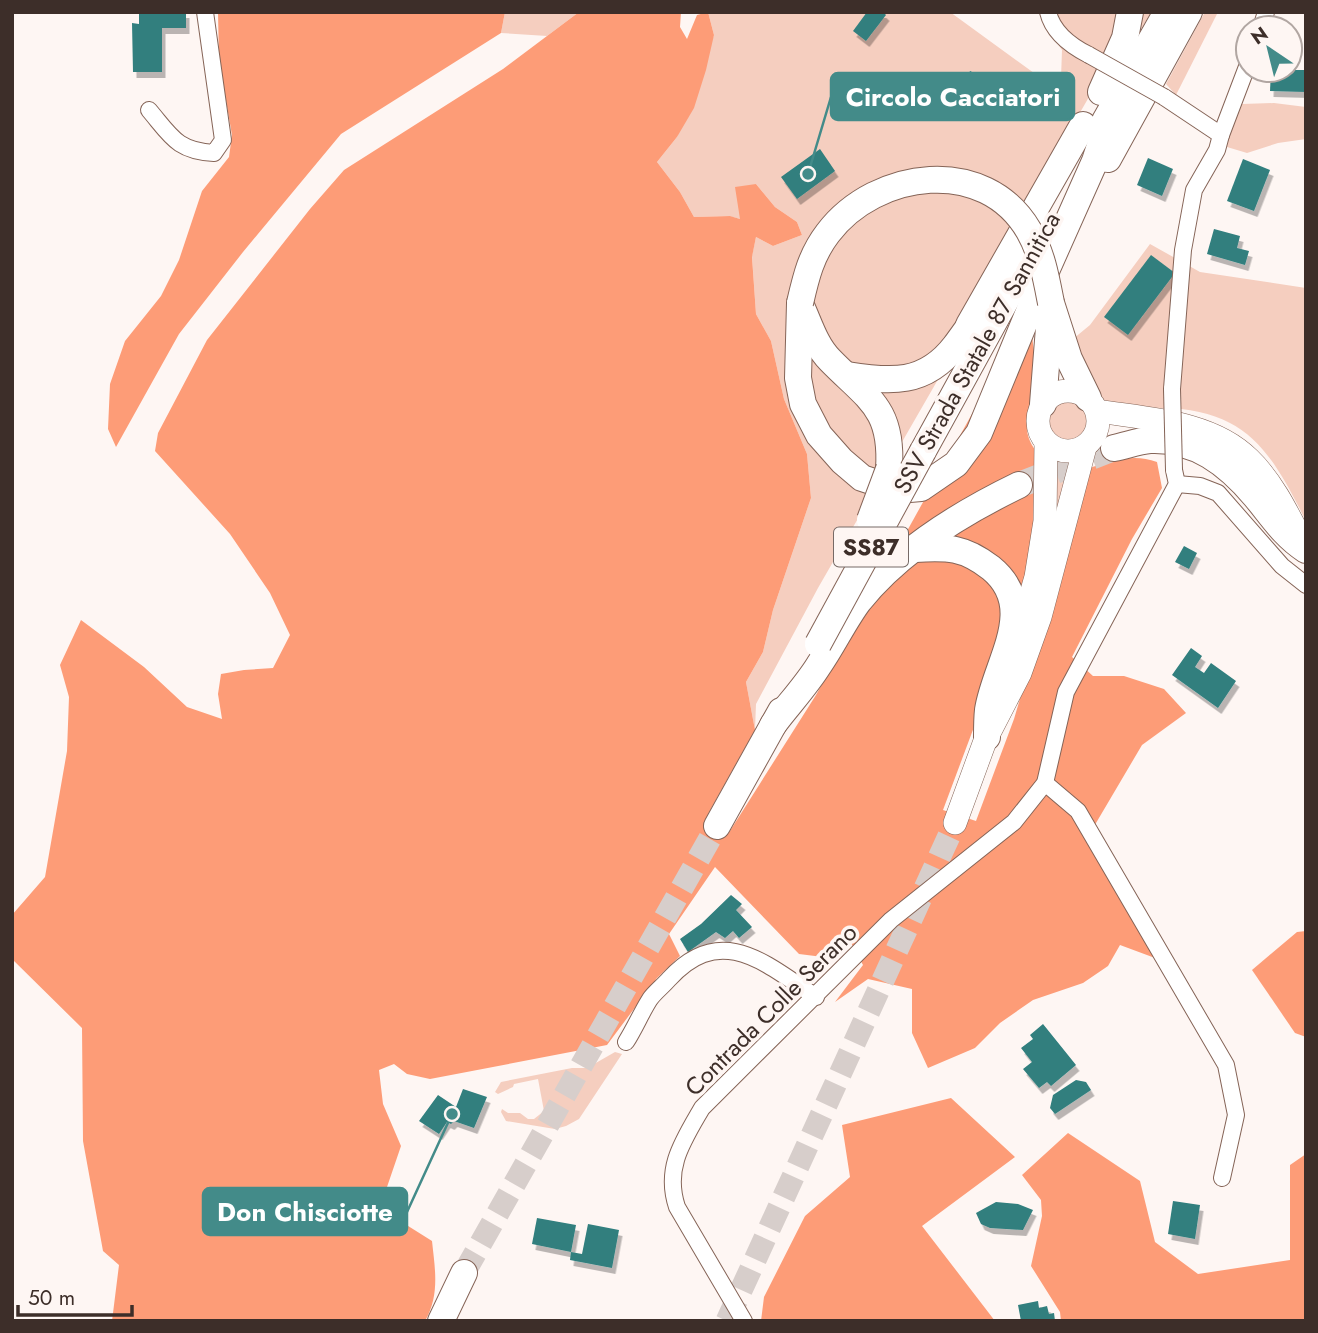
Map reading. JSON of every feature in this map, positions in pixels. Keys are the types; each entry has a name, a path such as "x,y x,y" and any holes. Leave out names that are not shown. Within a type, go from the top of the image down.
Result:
{"main road":[{"path":"847,375 879,380 908,379 937,365 954,347 1108,80 1125,37 1130,12"},
{"path":"969,325 1040,282 1189,12"},
{"name":"SSV Strada Statale 87 Sannitica","path":"718,826 923,451 1040,282 1058,207 1113,106 1166,18"},
{"path":"1113,106 1095,161 1040,282 1043,404 1038,420 1041,436 1046,443 1065,452 1097,445 1163,422"},
{"path":"1058,207 1083,125"},
{"path":"940,179 963,181 992,192 1014,211 1028,229 1045,269 979,433 956,464 921,488 898,490 862,478 842,461 819,435 803,404 798,379 800,303 809,264 828,232 860,204 889,188 940,179"},
{"path":"987,737 1020,673 1058,555 1071,492 1097,445 1098,426 1092,404 1069,359 1040,282"},
{"path":"800,303 816,341 829,360 869,397 886,423 890,448 889,469 872,516 842,575 818,644"},
{"path":"1043,404 1059,392 1079,393 1092,404 1200,430 1226,441 1249,459 1283,505 1306,549"},
{"path":"1097,445 1150,440 1186,443 1209,454 1228,468 1255,496 1290,540 1306,549"},
{"path":"955,823 987,737 1020,635 1035,577 1045,522 1046,443"},
{"path":"773,725 817,668 858,602 888,569 980,504 1019,485"},
{"path":"915,549 948,547 972,554 995,571 1010,594 1014,613 1013,631 988,709 987,737"},
{"path":"441,1321 464,1273"}],"street":[{"path":"149,110 180,145 197,152 214,153 223,140 205,12"},
{"path":"1048,12 1060,34 1072,47 1164,97 1221,135"},
{"name":"Contrada Colle Serano","path":"744,1321 677,1207 671,1188 673,1171 685,1138 702,1108 891,920 1014,822 1045,783 1066,692 1175,477 1172,389 1183,250 1194,190 1217,150 1240,84"},
{"path":"1175,477 1218,493 1282,566 1306,585"},
{"path":"1045,783 1077,811 1226,1065 1236,1115 1222,1178"},
{"path":"626,1042 651,999 674,974 691,958 715,949 737,952 749,957 772,968 816,997"}],"shaded area":[{"path":"218,12 505,12 501,33 341,134 179,334 116,447 108,429 110,384 125,341 161,296 179,260 202,191 229,157 232,135 219,61"},
{"path":"505,12 579,12 547,36 501,33"},
{"path":"579,12 681,12 680,27 687,39 697,15 708,12 714,35 694,108 677,137 657,162 680,192 694,217 730,216 740,219 735,187 756,184 775,207 797,222 802,235 773,246 756,237 752,257 756,314 771,341 784,399 807,454 811,498 773,610 763,652 746,682 755,730 708,814 707,827 728,834 816,695 1013,340 1032,333 1036,383 1027,433 1036,451 1033,569 943,810 976,821 1014,719 1089,468 1131,458 1157,462 1162,488 1132,539 1072,657 1093,676 1124,676 1164,689 1186,713 1142,745 1086,840 1155,958 1120,945 1108,966 1083,983 1033,1000 1000,1023 975,1048 928,1068 912,1033 912,989 868,979 835,1002 863,965 850,941 823,957 799,954 715,867 669,934 680,956 657,978 607,1045 430,1079 407,1074 394,1064 379,1070 383,1104 401,1146 387,1187 397,1219 432,1241 435,1292 425,1321 112,1321 119,1265 103,1251 83,1141 82,1028 12,959 12,915 45,877 67,751 69,697 60,665 81,620 144,667 187,707 222,719 218,694 221,674 273,668 290,635 270,593 230,534 155,451 158,433 207,340 344,170 503,69"},
{"path":"708,12 950,12 1045,81 1058,84 1061,78 1062,50 1051,34 1042,12 1151,12 1137,36 1093,90 965,312 940,376 818,588 756,704 755,730 746,682 763,652 773,610 811,498 807,454 784,399 771,341 756,314 752,256 756,237 773,246 802,235 797,222 775,207 756,184 740,219 729,216 694,217 680,192 657,162 677,137 714,35"},
{"path":"1205,12 1218,12 1176,95 1166,84"},
{"path":"1274,103 1306,107 1306,139 1278,143 1247,153 1227,147 1228,129 1242,104"},
{"path":"1150,244 1200,272 1306,288 1306,521 1281,474 1267,455 1253,439 1235,426 1215,416 1190,410 1117,406 1098,395 1089,381 1073,339 1090,325"},
{"path":"1069,400 1078,401 1085,406 1090,413 1090,431 1085,438 1078,443 1069,444 1060,443 1053,438 1048,431 1047,422 1048,413 1053,406 1060,401"},
{"path":"1052,453 1078,455 1051,532"},
{"path":"1306,931 1306,1037 1295,1033 1252,970 1297,932"},
{"path":"615,1052 622,1054 579,1119 555,1129 506,1121 502,1109 508,1113 520,1113 528,1119 534,1119 544,1111 538,1079 514,1084 498,1094 495,1092 501,1082 572,1068 587,1068"},
{"path":"951,1098 1015,1157 922,1226 995,1321 761,1321 764,1297 805,1216 850,1177 842,1125"},
{"path":"1068,1133 1140,1181 1155,1242 1198,1274 1290,1260 1290,1165 1306,1154 1306,1321 1061,1321 1060,1312 1031,1266 1042,1216 1041,1200 1022,1175"}],"building":[{"path":"139,12 186,12 186,28 162,28 162,72 133,72 132,23 139,24"},
{"path":"867,12 883,12 886,15 866,41 853,31"},
{"path":"1306,70 1306,92 1270,91 1270,84 1304,84"},
{"path":"970,71 994,83 981,110 957,99"},
{"path":"820,149 835,171 797,199 781,177"},
{"path":"1148,158 1173,169 1162,196 1137,185"},
{"path":"1243,159 1270,170 1254,211 1227,201"},
{"path":"1214,229 1240,236 1237,248 1249,251 1245,265 1207,254"},
{"path":"1151,255 1175,273 1128,335 1104,317"},
{"path":"1184,546 1197,553 1189,569 1175,562"},
{"path":"1191,648 1202,656 1195,667 1204,673 1211,663 1236,681 1218,708 1172,675"},
{"path":"731,895 742,904 736,910 752,927 739,938 733,931 725,938 716,932 688,952 680,939 701,924"},
{"path":"1043,1024 1076,1065 1051,1086 1047,1082 1039,1088 1023,1069 1032,1062 1021,1048 1033,1039 1030,1035"},
{"path":"1076,1080 1086,1082 1091,1090 1055,1114 1050,1108 1053,1095"},
{"path":"463,1089 487,1097 474,1128 454,1121 451,1124 447,1122 439,1134 419,1121 438,1095 456,1107"},
{"path":"1173,1201 1200,1205 1195,1239 1168,1234"},
{"path":"996,1202 1018,1204 1033,1210 1023,1230 990,1228 981,1224 976,1213"},
{"path":"537,1218 576,1225 571,1252 532,1244"},
{"path":"588,1224 619,1230 612,1268 570,1260 571,1252 582,1254"},
{"path":"1038,1301 1039,1308 1047,1306 1049,1314 1054,1313 1055,1321 1021,1321 1018,1305"}],"tunnel":[{"path":"1019,485 1114,448"},
{"path":"727,1321 955,823"},
{"path":"464,1273 717,826"}],"place":[{"name":"Circolo Cacciatori","path":"808,174"},
{"name":"Don Chisciotte","path":"452,1114"}]}
